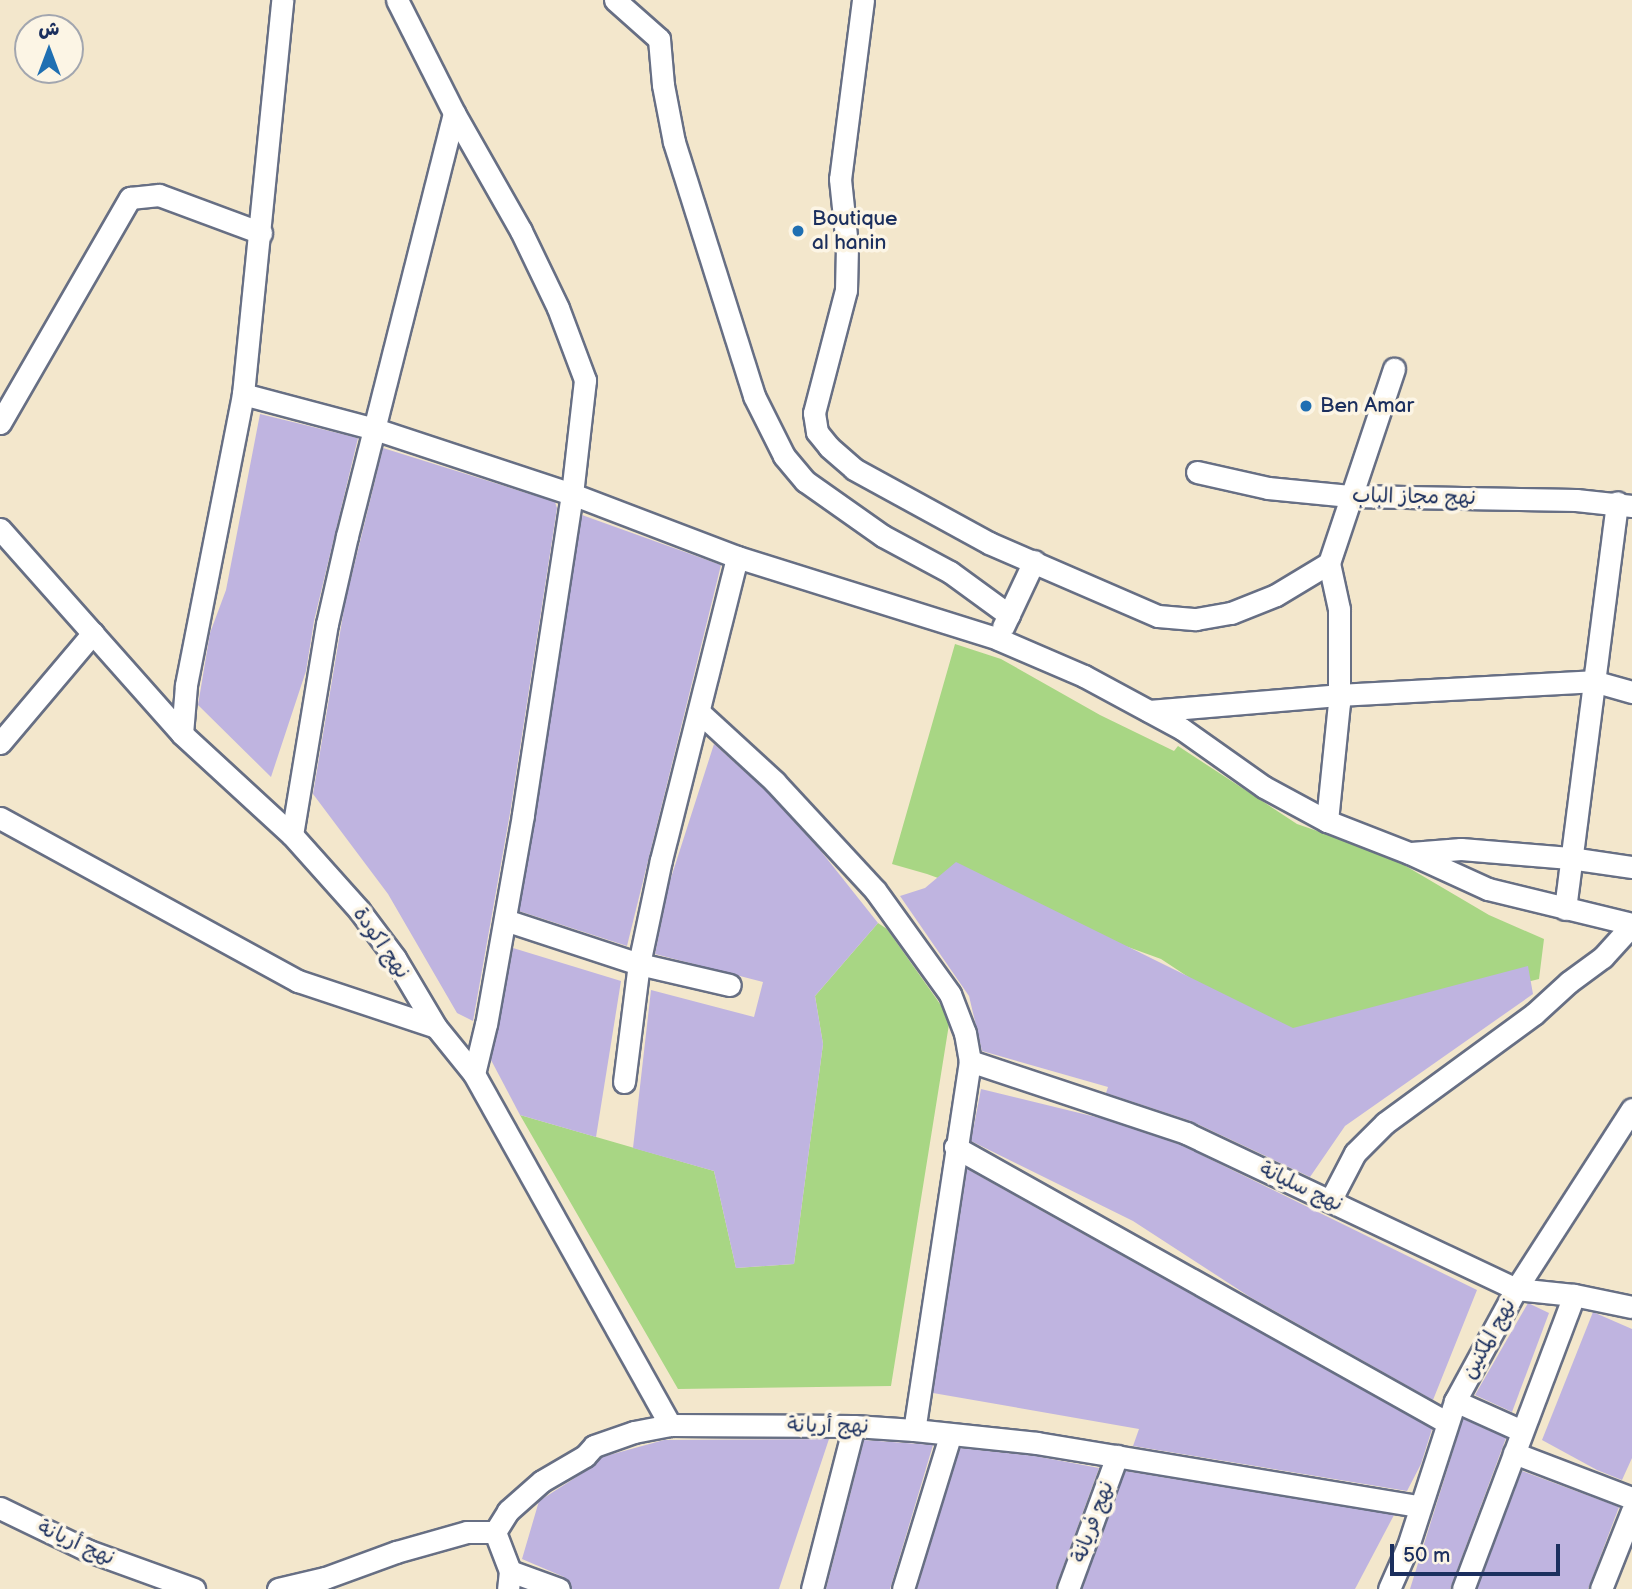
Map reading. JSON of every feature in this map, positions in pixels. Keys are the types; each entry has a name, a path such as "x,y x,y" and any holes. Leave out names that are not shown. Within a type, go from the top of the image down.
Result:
{"street":[{"path":"182,734 186,685 243,394 282,0"},
{"path":"397,0 454,113 521,231 558,309 585,380 572,494 505,920 474,1074"},
{"path":"615,0 659,39 663,85 674,142 754,396 784,456 805,481 883,536 950,572 1009,615"},
{"path":"863,0 840,179 846,246 846,290 814,413 817,432 854,469 989,543 1157,616 1196,619 1231,613 1276,595 1329,563"},
{"path":"292,835 327,624 454,113"},
{"path":"0,423 130,198 159,195 261,233"},
{"path":"1327,821 1337,738 1339,609 1329,563 1394,369"},
{"path":"243,394 375,429 572,494 737,556 998,639 1084,676 1182,729 1264,787 1327,821 1409,853 1488,889 1632,925 1603,957 1569,982 1534,1014 1385,1123 1355,1153 1330,1201"},
{"name":"نهج مجاز الباب","path":"1197,472 1268,488 1350,496 1625,504"},
{"path":"1565,909 1592,681 1625,504"},
{"name":"نهج اكودة","path":"0,529 182,734 292,835 359,910 395,958 436,1027 474,1074 670,1425"},
{"path":"624,1082 639,964 737,556"},
{"path":"998,639 1034,561"},
{"path":"0,743 93,633"},
{"path":"1149,711 1338,695 1592,681 1632,692"},
{"path":"699,712 775,782 875,890 950,994 965,1033 970,1061 914,1430"},
{"path":"0,818 298,981 436,1027"},
{"path":"1409,853 1461,849 1570,858 1632,867"},
{"path":"505,920 639,964 730,985"},
{"name":"نهج سليانة","path":"970,1061 1186,1133 1516,1289 1629,1302"},
{"name":"نهج المكنين","path":"1389,1589 1408,1546 1418,1506 1455,1401 1516,1289 1632,1109"},
{"path":"955,1147 1446,1422"},
{"path":"1463,1589 1574,1295"},
{"path":"1455,1401 1522,1431"},
{"name":"نهج أريانة","path":"495,1532 508,1511 542,1480 585,1456 594,1446 634,1432 670,1425 854,1426 1037,1443 1418,1506"},
{"path":"812,1589 854,1426"},
{"path":"903,1589 950,1436"},
{"path":"1514,1452 1632,1498"},
{"name":"نهج فريانة","path":"1068,1589 1117,1456"},
{"name":"نهج أريانة","path":"0,1508 89,1551 194,1589"},
{"path":"1601,1589 1632,1511"},
{"path":"278,1589 325,1578 396,1552 467,1532 495,1532 509,1580 559,1589"}],"green space":[{"path":"955,644 1001,659 1100,715 1174,751 1178,746 1297,824 1387,855 1489,915 1544,939 1539,979 1348,1026 1293,1046 1161,959 927,874 892,864"},
{"path":"878,923 887,929 950,1018 891,1386 678,1389 520,1115 714,1171 736,1268 794,1264 823,1044 815,996"}],"building":[{"path":"260,414 358,438 314,621 306,671 271,777 198,705 210,633 226,590"},
{"path":"383,448 555,502 557,508 510,813 473,1021 457,1013 388,894 313,794 345,603"},
{"path":"582,515 721,565 627,946 519,911"},
{"path":"714,744 766,791 820,850 878,923 815,996 823,1044 794,1264 736,1268 714,1171 633,1148 651,990 754,1017 763,982 655,954 669,884"},
{"path":"956,862 1293,1028 1528,966 1533,994 1345,1126 1310,1177 1191,1121 1106,1093 1108,1087 982,1051 969,996 900,896 925,888"},
{"path":"513,948 621,981 596,1137 520,1115 491,1060"},
{"path":"981,1089 1100,1118 1181,1145 1477,1290 1433,1400 1250,1297 1133,1221 971,1141"},
{"path":"967,1169 1432,1429 1421,1464 1407,1491 1133,1446 1139,1429 933,1393"},
{"path":"1528,1303 1549,1313 1512,1412 1475,1395"},
{"path":"1593,1312 1632,1329 1632,1458 1622,1480 1597,1470 1542,1440"},
{"path":"1463,1419 1506,1438 1450,1589 1410,1589"},
{"path":"829,1439 779,1589 572,1589 564,1577 522,1559 539,1501 592,1467 602,1457 664,1440"},
{"path":"864,1440 933,1445 890,1589 826,1589"},
{"path":"960,1448 1035,1456 1099,1468 1055,1589 917,1589"},
{"path":"1125,1471 1394,1515 1355,1589 1082,1589"},
{"path":"1522,1471 1619,1507 1588,1589 1477,1589"}],"place":[{"name":"Boutique al hanin","path":"798,231"},
{"name":"Ben Amar","path":"1306,406"}]}
